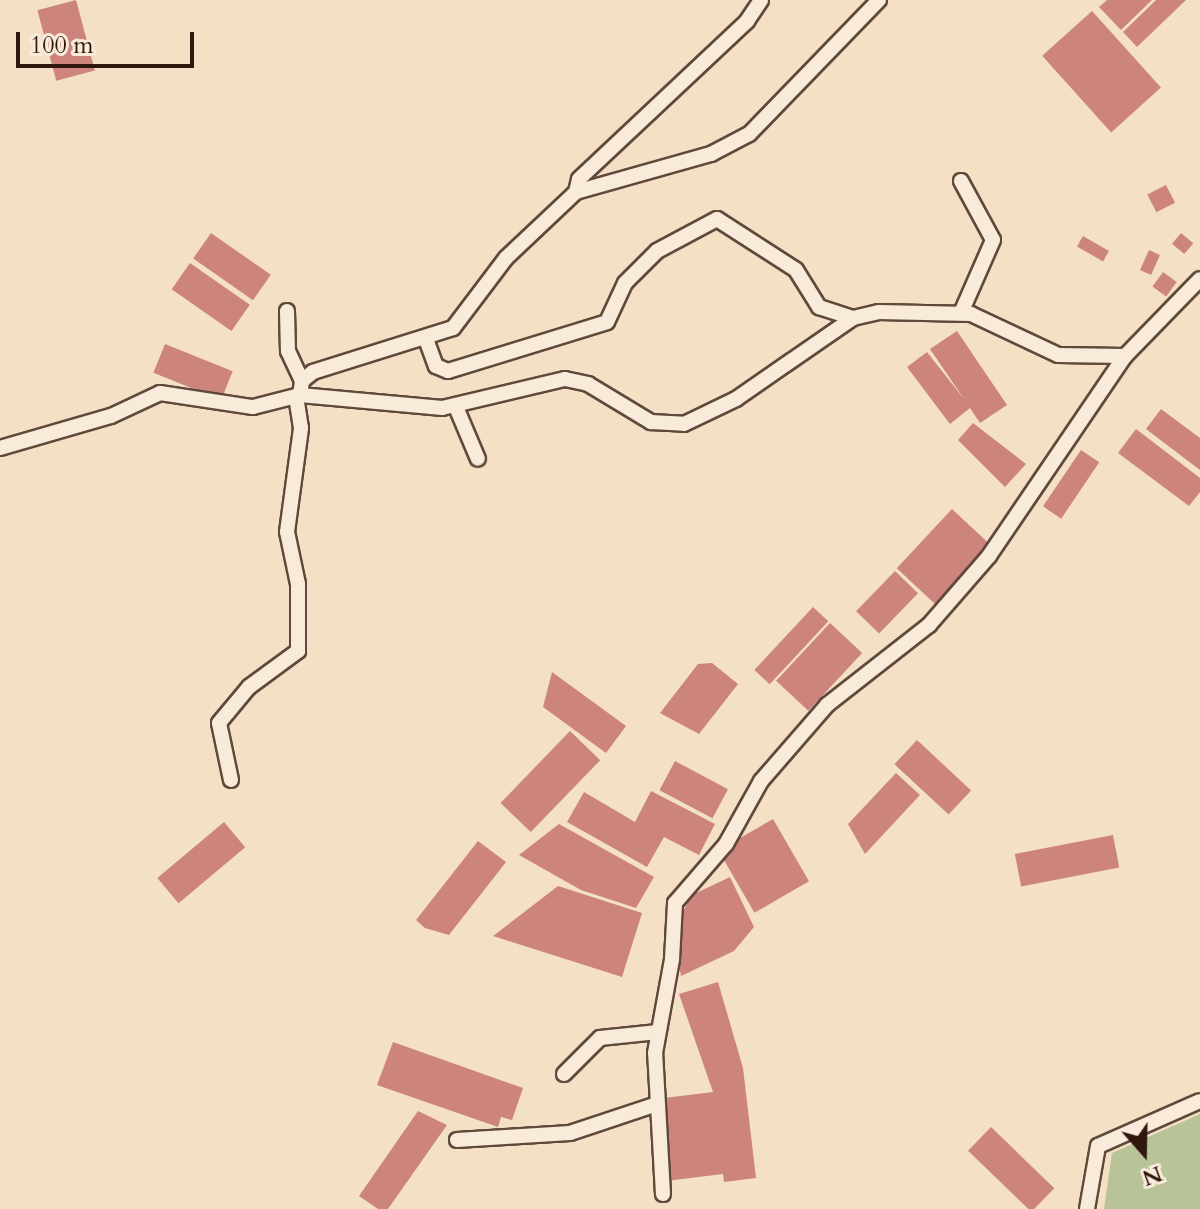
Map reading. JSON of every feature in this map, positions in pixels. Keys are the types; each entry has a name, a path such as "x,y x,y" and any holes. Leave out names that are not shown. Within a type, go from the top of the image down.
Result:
{"street":[{"path":"576,192 579,179 747,21 761,0"},
{"path":"0,448 111,416 160,393 253,407 300,391 333,364 426,339 461,323 506,258 576,192 738,141 879,0"},
{"path":"961,181 993,240 961,313"},
{"path":"426,339 436,366 448,371 607,322 625,283 657,251 717,219 796,270 825,311 853,318"},
{"path":"663,1194 654,1105 658,1032 675,903 726,844 761,781 827,705 929,625 989,556 1125,356 1200,279"},
{"path":"231,780 219,723 249,687 298,651 298,584 287,532 301,428 300,391 288,351 287,311"},
{"path":"300,391 456,407 511,387 565,379 588,384 651,422 684,424 736,399 853,318 879,312 961,313 1058,355 1125,356"},
{"path":"456,407 478,459"},
{"path":"564,1074 600,1038 658,1032"},
{"path":"1087,1209 1098,1146 1200,1101"},
{"path":"457,1140 570,1133 654,1105"}],"green space":[{"path":"1200,1114 1200,1209 1104,1209 1112,1153"}],"building":[{"path":"76,0 95,71 56,81 37,10"},
{"path":"1107,0 1152,0 1121,30 1099,7"},
{"path":"1156,0 1186,0 1137,47 1123,32"},
{"path":"1092,11 1161,88 1111,132 1042,56"},
{"path":"1166,185 1175,203 1156,212 1147,195"},
{"path":"211,233 271,275 253,300 193,258"},
{"path":"1181,233 1193,243 1184,254 1172,244"},
{"path":"1083,236 1109,251 1103,261 1077,246"},
{"path":"1149,250 1160,255 1151,275 1140,270"},
{"path":"190,263 250,305 231,331 172,289"},
{"path":"1163,272 1177,282 1166,297 1152,287"},
{"path":"957,331 1007,405 980,423 970,408 950,424 907,367 927,352 964,399 930,349"},
{"path":"165,344 233,371 221,400 153,373"},
{"path":"1161,409 1200,438 1200,470 1146,429"},
{"path":"973,423 1026,464 1005,487 958,440"},
{"path":"1136,429 1200,478 1200,492 1189,506 1118,453"},
{"path":"1081,450 1099,462 1061,519 1043,506"},
{"path":"952,509 990,544 935,604 897,568"},
{"path":"895,571 918,593 879,634 856,611"},
{"path":"813,607 828,621 770,684 754,670"},
{"path":"830,623 862,653 808,711 776,681"},
{"path":"712,663 738,684 699,734 660,713 698,664"},
{"path":"552,672 626,726 606,753 543,707"},
{"path":"570,731 600,760 531,832 501,803"},
{"path":"917,740 971,790 949,815 894,764"},
{"path":"675,761 728,789 712,818 660,790"},
{"path":"896,773 920,795 865,854 848,824"},
{"path":"651,791 715,824 699,855 664,837 647,867 567,822 584,792 635,822"},
{"path":"773,819 809,881 754,913 718,850"},
{"path":"224,822 245,847 179,903 157,878"},
{"path":"559,824 654,877 636,908 581,890 519,855"},
{"path":"1113,835 1119,867 1021,886 1015,854"},
{"path":"478,841 506,862 449,935 425,928 416,920"},
{"path":"730,877 754,927 734,951 681,976 673,929 692,895"},
{"path":"558,886 642,913 622,977 493,936"},
{"path":"718,982 743,1068 756,1178 724,1182 723,1174 666,1181 656,1099 713,1092 679,994"},
{"path":"393,1042 523,1088 512,1120 501,1117 498,1127 377,1085"},
{"path":"418,1111 447,1125 388,1209 378,1209 359,1196"},
{"path":"991,1127 1054,1188 1034,1209 1028,1209 968,1151"}]}
